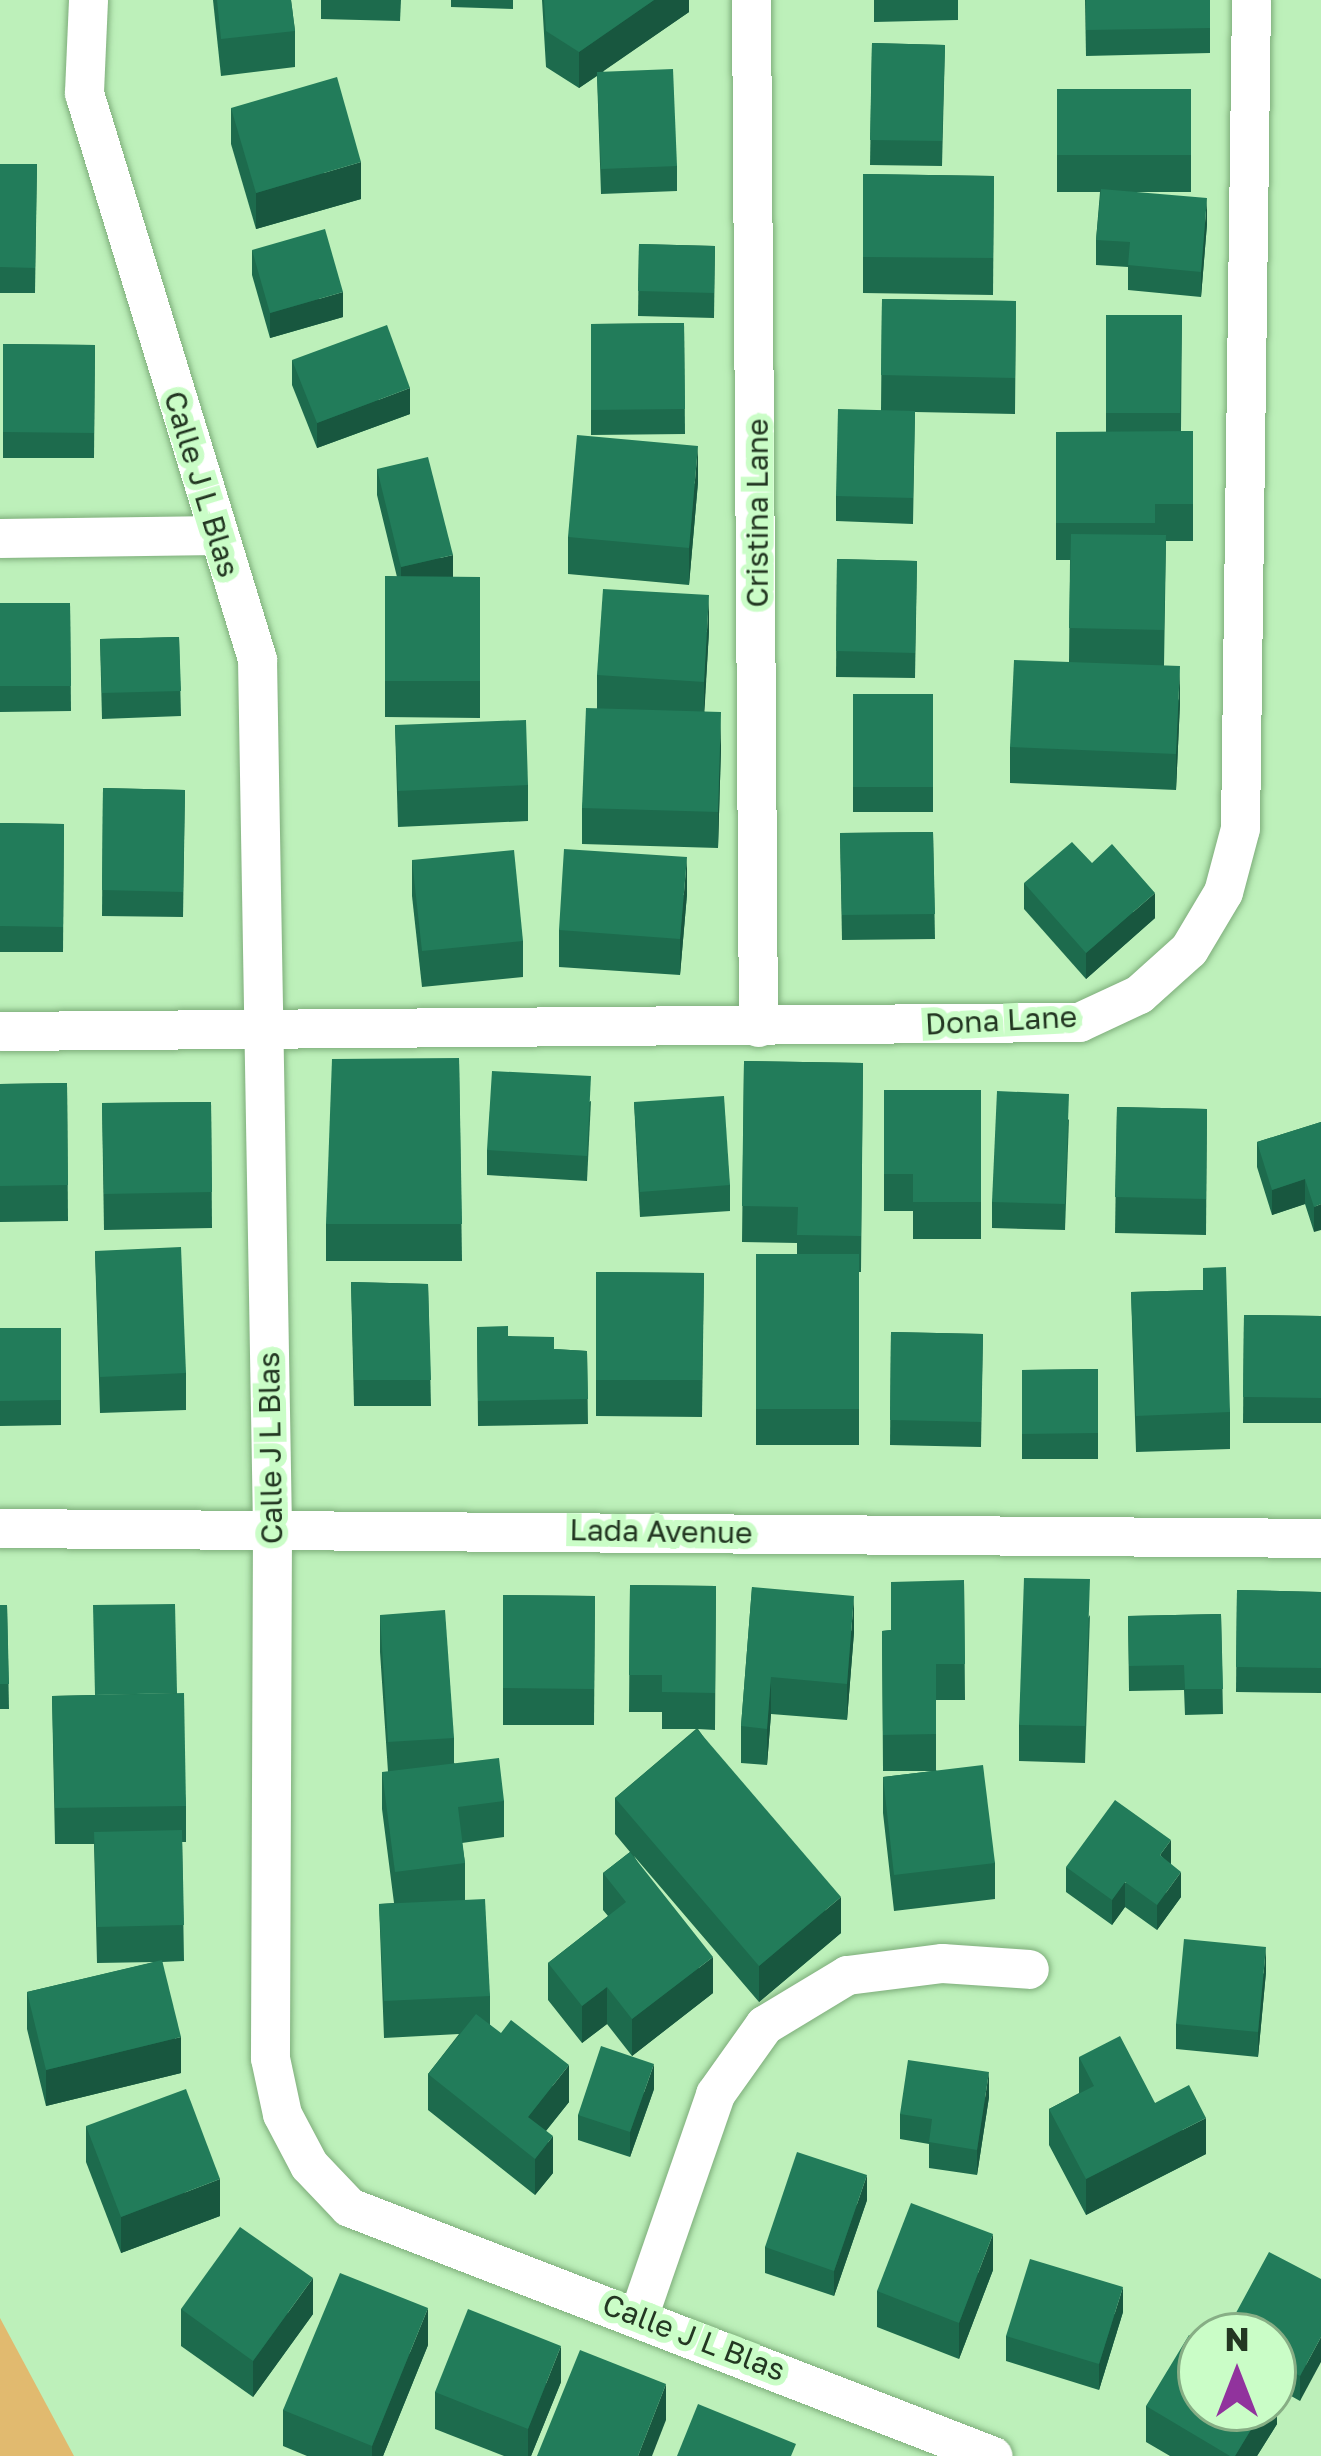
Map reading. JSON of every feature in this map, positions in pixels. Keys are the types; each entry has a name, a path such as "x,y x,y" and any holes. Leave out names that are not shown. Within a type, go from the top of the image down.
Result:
{"street":[{"name":"Calle J L Blas","path":"88,0 84,92 257,659 272,1528 270,2058 282,2114 309,2165 349,2207 639,2314 993,2456"},
{"name":"Cristina Lane","path":"751,0 758,1027"},
{"name":"Dona Lane","path":"0,1031 263,1033 1079,1022 1139,994 1172,964 1223,892 1240,828 1251,0"},
{"path":"0,538 217,535"},
{"name":"Lada Avenue","path":"0,1528 1321,1538"},
{"path":"639,2314 715,2094 764,2025 847,1975 943,1963 1029,1969"}],"shaded area":[{"path":"0,2318 74,2456 0,2456"}],"building":[{"path":"217,0 291,0 295,31 221,39"},
{"path":"544,0 654,0 579,52 546,31"},
{"path":"1086,0 1210,0 1210,28 1086,30"},
{"path":"872,43 945,45 942,141 870,140"},
{"path":"673,69 677,166 601,169 597,72"},
{"path":"337,77 361,162 256,193 231,108"},
{"path":"1057,89 1191,89 1191,155 1057,155"},
{"path":"0,164 37,164 35,268 0,267"},
{"path":"863,174 994,176 993,258 863,257"},
{"path":"1101,189 1207,198 1201,272 1128,265 1130,242 1096,240"},
{"path":"325,229 343,292 270,313 252,250"},
{"path":"639,244 715,246 714,293 638,291"},
{"path":"882,299 1016,301 1015,378 881,375"},
{"path":"1106,315 1182,315 1180,413 1106,413"},
{"path":"684,323 685,409 591,410 591,324"},
{"path":"387,325 410,388 317,423 292,360"},
{"path":"3,344 95,345 94,433 3,432"},
{"path":"838,409 915,411 913,498 836,496"},
{"path":"1193,431 1193,504 1155,504 1155,523 1056,523 1056,432"},
{"path":"577,435 698,446 689,548 568,537"},
{"path":"428,457 453,555 401,567 377,469"},
{"path":"1071,534 1166,535 1164,630 1069,628"},
{"path":"837,559 917,561 915,653 836,651"},
{"path":"385,576 480,577 480,681 385,681"},
{"path":"603,589 709,595 704,682 597,675"},
{"path":"0,603 70,603 71,686 0,686"},
{"path":"179,637 181,691 102,693 100,639"},
{"path":"1014,660 1180,666 1176,754 1010,747"},
{"path":"853,694 933,694 933,787 853,787"},
{"path":"586,708 721,712 718,812 582,808"},
{"path":"526,720 528,785 398,791 395,725"},
{"path":"103,788 185,790 183,892 102,890"},
{"path":"0,823 64,824 63,927 0,926"},
{"path":"933,832 935,914 842,915 840,833"},
{"path":"1072,842 1092,863 1112,844 1155,893 1086,953 1024,883"},
{"path":"564,849 687,857 680,939 559,930"},
{"path":"514,850 523,941 422,951 412,860"},
{"path":"459,1058 462,1224 326,1224 332,1059"},
{"path":"744,1061 863,1063 861,1236 797,1235 798,1207 742,1206"},
{"path":"492,1071 591,1076 587,1156 487,1150"},
{"path":"67,1083 68,1185 0,1186 0,1084"},
{"path":"884,1090 981,1090 981,1202 913,1202 913,1174 884,1174"},
{"path":"997,1091 1069,1094 1065,1204 992,1202"},
{"path":"724,1096 730,1185 640,1192 634,1102"},
{"path":"211,1102 212,1192 104,1194 102,1103"},
{"path":"1117,1107 1207,1109 1206,1199 1115,1197"},
{"path":"1321,1122 1321,1204 1314,1207 1305,1179 1272,1190 1257,1142"},
{"path":"181,1247 186,1373 100,1377 95,1251"},
{"path":"756,1254 859,1254 859,1409 756,1409"},
{"path":"1226,1267 1230,1412 1136,1416 1131,1292 1203,1290 1203,1268"},
{"path":"596,1272 704,1273 702,1380 596,1380"},
{"path":"351,1282 428,1284 431,1380 354,1380"},
{"path":"1244,1315 1321,1316 1321,1398 1243,1397"},
{"path":"508,1326 508,1336 554,1337 554,1349 587,1351 588,1399 478,1401 477,1327"},
{"path":"0,1328 61,1328 61,1400 0,1401"},
{"path":"891,1332 983,1334 981,1422 890,1420"},
{"path":"1098,1369 1098,1433 1022,1434 1022,1370"},
{"path":"1024,1578 1090,1579 1085,1726 1019,1725"},
{"path":"964,1580 965,1664 936,1664 936,1734 883,1735 882,1631 891,1630 891,1582"},
{"path":"630,1585 716,1586 715,1693 662,1692 662,1675 629,1675"},
{"path":"752,1587 854,1596 847,1684 771,1677 767,1729 741,1726"},
{"path":"1237,1590 1321,1592 1321,1668 1236,1667"},
{"path":"503,1595 595,1596 594,1689 503,1688"},
{"path":"175,1604 177,1693 95,1695 93,1605"},
{"path":"0,1605 7,1605 9,1684 0,1684"},
{"path":"445,1610 454,1738 388,1742 380,1615"},
{"path":"1221,1614 1223,1689 1185,1689 1184,1665 1129,1666 1128,1616"},
{"path":"184,1693 186,1806 55,1808 52,1696"},
{"path":"697,1729 841,1897 759,1966 615,1798"},
{"path":"499,1758 504,1801 458,1807 465,1863 395,1872 382,1772"},
{"path":"983,1765 995,1863 894,1875 883,1777"},
{"path":"1115,1800 1171,1840 1160,1855 1181,1872 1157,1905 1125,1882 1112,1900 1066,1867"},
{"path":"182,1830 184,1925 97,1927 94,1832"},
{"path":"630,1852 713,1957 632,2019 607,1987 582,2006 548,1963 626,1902 603,1873"},
{"path":"485,1899 490,1996 384,2001 379,1904"},
{"path":"1184,1939 1266,1947 1258,2032 1176,2024"},
{"path":"162,1960 181,2037 46,2070 27,1992"},
{"path":"476,2014 501,2033 511,2020 569,2065 528,2117 553,2136 535,2159 428,2074"},
{"path":"1120,2036 1155,2103 1189,2085 1206,2118 1086,2179 1049,2109 1094,2086 1079,2057"},
{"path":"601,2046 654,2064 630,2132 578,2115"},
{"path":"908,2060 989,2072 977,2150 929,2142 932,2119 900,2114"},
{"path":"186,2089 220,2179 121,2217 86,2126"},
{"path":"797,2152 867,2175 834,2271 765,2247"},
{"path":"911,2203 993,2234 959,2323 877,2291"},
{"path":"240,2227 313,2278 253,2361 181,2309"},
{"path":"1269,2252 1321,2279 1321,2337 1300,2376 1297,2312 1236,2312"},
{"path":"1030,2259 1123,2287 1099,2364 1006,2336"},
{"path":"340,2273 428,2308 372,2446 283,2410"},
{"path":"468,2309 561,2346 528,2429 435,2392"},
{"path":"580,2350 666,2384 638,2456 537,2456"},
{"path":"1177,2355 1177,2424 1146,2406"},
{"path":"698,2404 796,2444 791,2456 677,2456"},
{"path":"1190,2432 1250,2432 1235,2456"}]}
